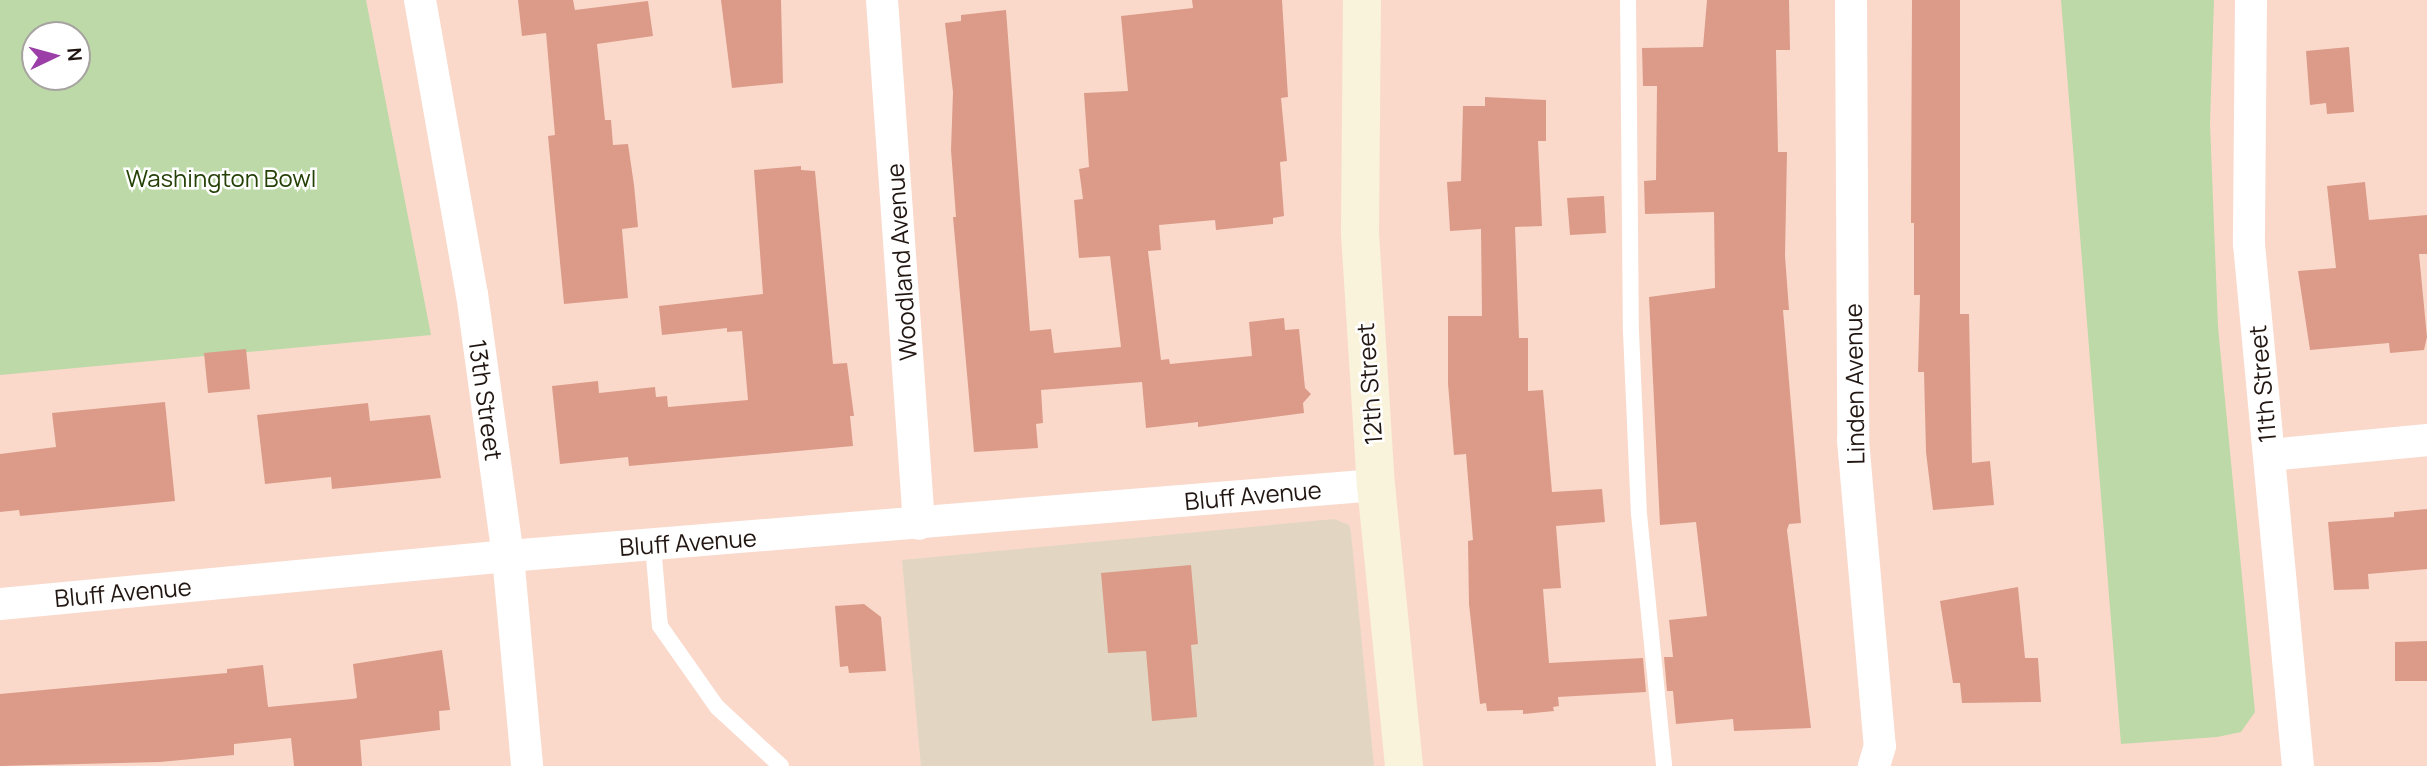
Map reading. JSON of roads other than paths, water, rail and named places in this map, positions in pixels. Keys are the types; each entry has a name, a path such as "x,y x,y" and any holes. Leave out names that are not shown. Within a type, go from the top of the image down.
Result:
{"street":[{"name":"13th Street","path":"411,0 427,37"},
{"name":"13th Street","path":"420,0 472,294 508,556 527,766"},
{"name":"Woodland Avenue","path":"882,0 919,524"},
{"name":"12th Street","path":"1362,0 1360,233 1376,485 1404,766"},
{"name":"Linden Avenue","path":"1851,0 1853,440 1880,746 1874,766"},
{"name":"11th Street","path":"2251,0 2249,244 2298,766"},
{"path":"2269,455 2427,440"},
{"name":"Bluff Avenue","path":"0,604 508,556 1376,485"}],"lane":[{"path":"1628,0 1631,332 1639,514 1664,766"},
{"path":"653,545 660,626 717,707 781,766"}],"park label":[{"name":"Washington Bowl","path":"221,178"}]}
